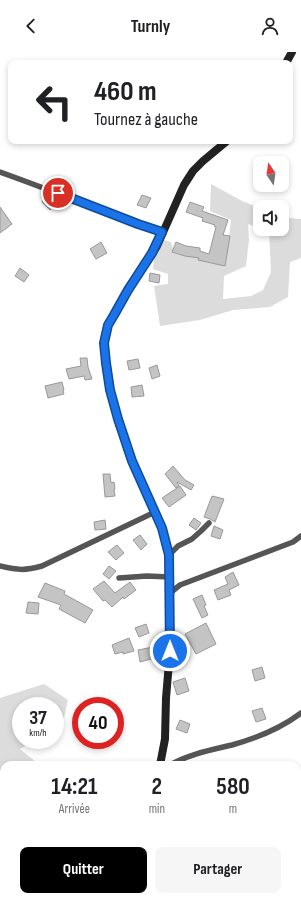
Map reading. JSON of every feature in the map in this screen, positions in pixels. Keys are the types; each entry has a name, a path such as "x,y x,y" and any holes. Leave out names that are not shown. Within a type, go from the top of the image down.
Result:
{"street":[{"path":"161,761 165,739 166,698 170,665 169,555 165,537 132,461 116,414 110,390 104,343 111,320 156,246 184,185 193,171 224,144"},
{"path":"0,172 162,232"},
{"path":"0,566 18,570 30,570 42,566 155,512"},
{"path":"169,555 178,546 192,539 209,523"},
{"path":"170,593 180,585 293,542 301,536"},
{"path":"119,578 147,576 170,577"},
{"path":"178,761 201,752 250,740 271,732 301,713"}],"shaded area":[{"path":"211,184 253,205 253,226 248,224 249,240 246,266 224,276 223,299 251,296 263,290 271,272 269,236 289,236 289,218 301,219 301,258 290,262 288,297 270,307 233,310 200,320 160,326 154,286 168,284 168,274 153,269 156,238 171,242 174,253 226,262 231,220 210,211"},
{"path":"44,684 64,697 12,697 12,749 20,749 35,761 0,761 0,698"},
{"path":"64,697 68,700 64,717"}],"building":[{"path":"142,195 151,198 146,208 137,205"},
{"path":"46,197 55,205 50,210 42,202"},
{"path":"190,202 204,207 202,211 228,220 223,235 230,236 225,266 172,252 176,242 186,246 200,248 200,251 209,254 216,227 214,226 215,225 202,221 203,218 186,212"},
{"path":"0,207 12,224 0,233"},
{"path":"101,242 107,253 96,259 90,249"},
{"path":"20,268 29,275 24,282 15,276"},
{"path":"150,273 160,275 159,283 149,281"},
{"path":"80,358 87,358 92,379 85,380 84,376 69,379 66,369 81,366"},
{"path":"138,359 140,368 129,370 127,361"},
{"path":"157,365 160,376 152,379 149,368"},
{"path":"62,382 64,394 48,398 45,386"},
{"path":"142,385 144,396 132,397 131,387"},
{"path":"173,466 185,480 194,485 191,490 177,482 179,486 176,488 165,474"},
{"path":"103,474 110,474 111,483 114,482 115,496 105,497"},
{"path":"180,486 186,495 169,507 162,498"},
{"path":"212,496 224,499 215,522 204,517"},
{"path":"194,518 201,523 196,530 189,525"},
{"path":"105,520 106,529 95,530 94,522"},
{"path":"214,526 223,530 220,539 211,536"},
{"path":"140,535 147,544 141,550 133,540"},
{"path":"117,545 124,553 116,560 108,552"},
{"path":"109,566 116,571 109,579 103,574"},
{"path":"233,572 239,585 229,590 231,595 218,600 214,590 228,584 225,577"},
{"path":"104,581 115,593 130,582 136,590 124,599 123,597 112,607 105,600 103,601 93,589"},
{"path":"45,583 65,591 64,594 93,610 85,623 59,609 61,605 38,597"},
{"path":"202,595 206,605 204,606 208,615 202,618 193,599"},
{"path":"28,602 39,603 38,614 26,613"},
{"path":"206,623 216,644 196,654 185,634"},
{"path":"146,624 149,633 139,637 135,628"},
{"path":"129,638 134,651 123,654 123,652 115,654 112,645"},
{"path":"153,647 155,658 140,662 138,650"},
{"path":"262,667 265,678 255,681 252,670"},
{"path":"185,678 189,691 177,695 173,682"},
{"path":"262,708 266,719 256,722 252,711"},
{"path":"180,720 190,724 187,733 176,729"}],"route":[{"path":"58,193 162,232 148,260 120,303 108,325 104,343 113,404 132,461 162,528 169,555 170,651"}]}
